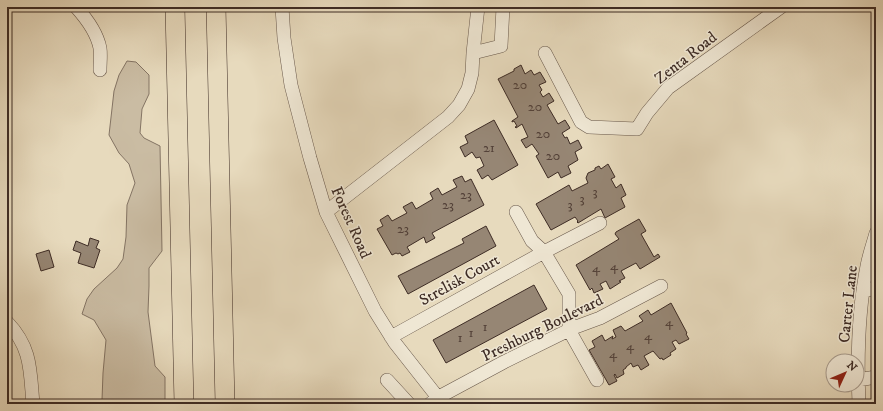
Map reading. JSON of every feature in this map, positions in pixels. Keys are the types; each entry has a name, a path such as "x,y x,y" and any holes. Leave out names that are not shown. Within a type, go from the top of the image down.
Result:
{"highway":[{"path":"175,7 184,404"},
{"path":"216,7 225,404"}],"street":[{"path":"76,7 87,22 99,46 100,70"},
{"name":"Forest Road","path":"282,7 284,38 291,86 326,212 375,311 391,337 437,402"},
{"path":"326,212 448,117 459,105 468,89 472,73 478,7"},
{"path":"473,53 501,46 503,7"},
{"name":"Zenta Road","path":"545,53 581,122 589,128 637,129 647,113 668,88 781,7"},
{"path":"516,212 532,241 544,252 569,294 569,330 597,380"},
{"name":"Strelisk Court","path":"391,337 544,252 600,223"},
{"name":"Carter Lane","path":"858,353 859,320 870,289 867,264 876,233"},
{"name":"Preshburg Boulevard","path":"437,402 504,362 569,330 600,318 661,286"},
{"path":"7,322 20,339 29,358 33,404"},
{"path":"865,379 876,377"},
{"path":"387,380 409,404"},
{"name":"Carter Lane","path":"859,393 859,404"}],"shaded area":[{"path":"127,61 136,62 149,75 149,94 142,109 140,133 144,138 160,146 162,251 149,268 148,312 155,366 165,377 165,404 102,404 106,340 94,320 82,314 87,299 94,289 117,268 123,259 126,237 127,205 135,183 129,164 119,153 109,135 114,91 119,75"}],"building":[{"path":"521,65 525,74 531,70 534,75 540,72 546,82 539,85 542,90 540,92 543,97 549,93 554,101 547,105 558,124 565,120 570,128 562,133 565,138 567,137 570,144 578,140 582,148 575,152 578,160 568,166 571,173 561,178 558,172 548,178 536,156 539,154 532,144 526,148 521,140 528,137 522,124 516,128 515,127 517,126 514,121 512,122 518,117 498,79 514,71 514,69"},
{"path":"494,120 518,165 492,180 488,175 482,179 477,170 484,166 480,157 476,158 472,152 465,157 460,147 468,143 465,136"},
{"path":"608,164 615,177 611,179 616,188 621,184 626,195 621,198 625,207 605,218 601,209 578,223 575,217 551,230 536,204 569,185 572,191 588,183 586,178 588,173 595,170 595,168 599,166 601,169"},
{"path":"462,176 465,182 471,179 484,205 432,233 435,238 426,243 424,237 407,247 410,252 402,256 400,253 392,255 377,229 383,226 380,220 388,215 392,221 407,213 403,207 412,202 416,209 433,199 430,193 438,188 442,195 457,187 453,180"},
{"path":"639,219 646,231 641,234 654,257 658,254 660,257 640,269 636,263 621,271 625,278 619,281 621,282 610,289 606,281 600,284 603,289 594,293 592,288 590,290 576,265 619,239 615,234 616,232"},
{"path":"486,226 496,246 408,294 398,276 464,243 462,239"},
{"path":"90,238 99,241 96,248 100,250 94,268 78,263 81,253 73,250 76,241 88,246"},
{"path":"49,250 54,267 41,271 36,254"},
{"path":"534,285 547,309 446,363 433,340"},
{"path":"671,303 689,339 679,344 676,340 672,342 676,349 670,353 671,355 663,360 662,358 660,359 653,351 644,356 649,365 641,370 638,365 633,367 631,363 623,370 624,374 617,378 615,374 614,375 617,381 609,385 589,350 595,347 592,341 602,335 605,341 613,336 612,339 616,337 613,330 621,326 625,331 643,321 639,316 648,310 651,315"},
{"path":"7,361 10,361 11,371 7,371"},
{"path":"7,376 9,404 7,404"}]}
